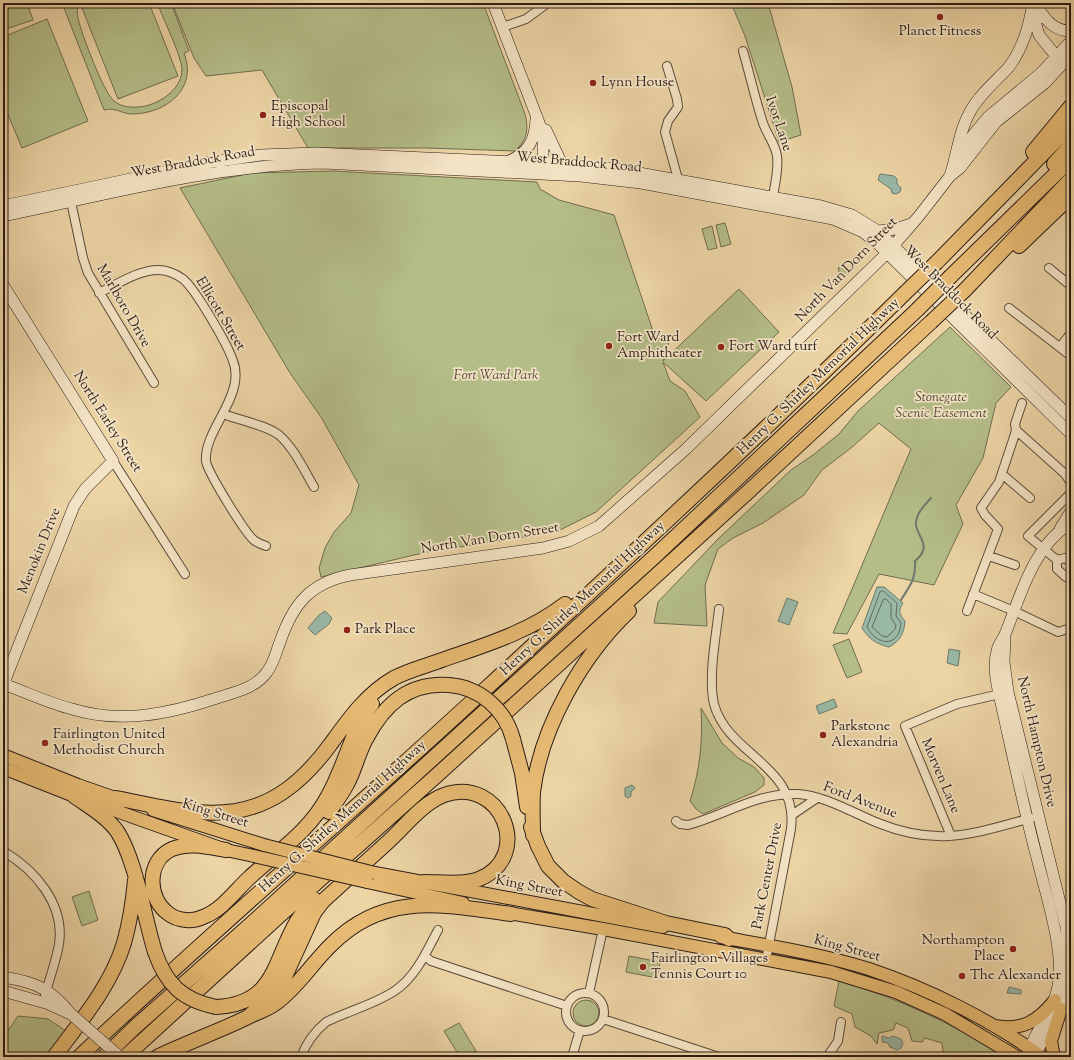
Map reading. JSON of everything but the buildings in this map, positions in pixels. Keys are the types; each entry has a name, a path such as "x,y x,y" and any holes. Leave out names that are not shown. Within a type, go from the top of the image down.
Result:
{"highway":[{"path":"988,212 998,190 1026,160 1071,106"},
{"name":"Henry G. Shirley Memorial Highway","path":"79,1057 149,991 481,694 677,512 988,212 1071,125"},
{"path":"976,252 1071,145"},
{"path":"104,1057 135,1027 251,924 654,557 917,310 1071,159"},
{"path":"967,292 1071,179"},
{"path":"125,1057 278,916 435,777 750,491 884,367 908,354 934,324 967,292 1071,196"},
{"path":"533,835 534,791 543,750 567,693 582,668 622,618 750,491"},
{"path":"116,798 203,814 242,811 263,804 285,792 303,777 345,723 370,695 387,682 412,670 508,637 531,627 551,615 677,512"},
{"path":"226,850 198,845 185,846 171,850 162,857 153,872 152,888 153,896 159,905 175,918 187,920 205,917 221,906 248,879 300,834 317,815 329,796 358,726 368,709 388,688 412,670"},
{"path":"249,902 321,824 347,784 366,740 382,715 396,698 420,686 449,684 461,686 480,694 497,708 510,728 522,773 528,819 533,835 548,866 563,881 592,899 666,923 726,935 729,939"},
{"path":"74,796 100,814 116,831 129,856 159,965 169,982 181,993 202,1004 216,1007 229,1006 245,1001 258,991 275,972 297,922 320,891 360,855 435,777"},
{"path":"248,1017 272,996 282,983 314,913 323,901 422,810 444,796 465,792 482,796 496,806 504,820 507,836 506,850 500,864 487,875 473,880 424,882"},
{"path":"54,1057 97,999 112,973 124,945 132,912 135,880"},
{"path":"157,1057 275,1004 296,986 321,955 342,934 358,923 380,913 406,906 432,905 471,908 511,914"}],"main road":[{"path":"493,3 538,116 544,140 543,169"},
{"path":"950,176 965,123 976,104 1013,60 1022,44 1034,3"},
{"path":"1034,3 1050,24 1060,30 1071,31"},
{"path":"1034,3 1036,25 1039,35 1059,60"},
{"path":"1030,19 1032,30 1038,44 1050,55 1059,60"},
{"name":"North Van Dorn Street","path":"1059,60 1071,41"},
{"name":"North Van Dorn Street","path":"3,684 56,704 86,713 125,717 146,716 170,712 239,691 255,684 272,665 283,633 294,609 307,594 327,582 350,575 536,550 562,544 582,536 610,518 686,449 890,249 914,222 950,176 966,144 991,121 1005,102 1059,60 1071,55"},
{"path":"976,104 991,121"},
{"path":"508,161 526,151 535,135 538,116"},
{"path":"538,116 548,133 562,164"},
{"name":"West Braddock Road","path":"3,216 70,197 206,163 280,154 341,153 508,161 543,169 772,202 839,210 860,218 878,231 890,249 1071,434"},
{"name":"West Braddock Road","path":"3,206 70,197 212,172 284,164 323,163 543,169 562,164 617,169 678,179 772,202 833,219 863,232 890,249 1071,418"},
{"path":"878,231 896,229 914,222"},
{"name":"North Earley Street","path":"3,285 113,461"},
{"name":"Menokin Drive","path":"3,684 74,506 85,489 113,461"},
{"name":"North Hampton Drive","path":"1033,1054 1070,978 1070,943 1032,818 1004,693 995,662 997,650 1005,636 1036,560 1060,530 1071,511"},
{"name":"North Hampton Drive","path":"1060,530 1071,523"},
{"name":"King Street","path":"3,755 116,798 231,836 375,873 768,946 834,960 901,980 951,1003 990,1025 1033,1054"},
{"name":"King Street","path":"3,768 74,796 226,850 511,914 603,929 831,972 896,992 945,1014 1018,1057"},
{"path":"3,984 30,982 46,989 57,998 70,1014 120,1057"},
{"path":"3,984 70,1014"},
{"path":"990,1025 1006,1028 1024,1025 1058,1004"},
{"path":"1054,1057 1051,1041 1058,1004"}],"street":[{"path":"503,27 526,19 545,5"},
{"name":"Ivor Lane","path":"743,51 752,80 755,100 766,132 774,143 777,157 772,202"},
{"path":"667,66 678,107 668,121 665,132 678,179"},
{"name":"Marlboro Drive","path":"70,197 83,258 88,273 154,383"},
{"path":"1049,268 1071,286"},
{"name":"Ellicott Street","path":"99,293 125,280 151,271 170,272 184,280 220,334 235,366 235,383 230,402 207,450 206,463 211,474 244,527 255,541 266,546"},
{"path":"1009,308 1071,356"},
{"path":"1060,347 1071,333"},
{"path":"967,611 998,529 985,515 981,508 999,482 1016,430 1015,424 1022,403"},
{"path":"223,414 270,430 279,435 296,457 314,486"},
{"path":"1016,430 1065,474 1071,483"},
{"name":"North Earley Street","path":"113,461 185,574"},
{"path":"1002,474 1030,498"},
{"path":"1071,493 1029,534 1029,539 1057,560 1065,558 1071,563"},
{"path":"988,556 1015,565"},
{"path":"1057,560 1057,569 1066,577 1071,576"},
{"path":"973,594 1014,611 1058,632 1071,628"},
{"name":"Park Center Drive","path":"719,609 712,683 716,709 732,737 771,770 779,780 786,795 792,815 791,829 766,960"},
{"name":"Morven Lane","path":"952,836 905,726 957,704 1004,693"},
{"name":"Ford Avenue","path":"676,821 680,824 688,824 751,801 798,794 817,798 910,833 932,837 970,834 1032,818"},
{"path":"792,815 817,798"},
{"path":"3,851 29,870 47,891 57,917 59,942 42,1002"},
{"path":"589,993 603,929"},
{"path":"301,1057 308,1041 326,1022 397,989 413,972 425,956 438,930"},
{"path":"425,956 430,961 568,1006"},
{"path":"589,993 602,1002 605,1012 603,1019 594,1029 580,1030 573,1026 568,1020 566,1013 568,1006 576,996 589,993"},
{"path":"603,1019 718,1057"},
{"path":"827,1057 838,1041 841,1022"},
{"path":"572,1057 580,1030"}],"green space":[{"path":"3,3 27,3 33,20 3,30"},
{"path":"62,3 79,3 78,16 83,36 93,62 110,96 118,104 126,107 141,107 155,103 172,92 181,76 182,69 179,55 157,3 171,3 189,51 184,53 187,66 187,78 183,88 176,97 156,110 131,114 108,109 104,110"},
{"path":"96,3 149,3 178,76 118,99 82,8"},
{"path":"172,3 483,3 525,114 527,125 526,134 522,143 515,151 427,148 308,148 262,70 206,76 194,58"},
{"path":"731,3 768,3 792,87 801,135 779,142 745,36"},
{"path":"47,19 88,121 22,148 3,103 3,37"},
{"name":"Fort Ward Park","path":"332,171 537,182 540,189 559,200 614,215 655,337 669,342 663,361 739,289 779,332 706,401 663,362 670,381 685,391 700,417 596,512 556,532 427,552 321,577 319,568 325,548 334,532 351,513 359,485 321,417 290,373 180,188 252,173"},
{"path":"725,223 731,244 721,247 716,225"},
{"path":"712,226 717,248 708,250 702,229"},
{"path":"843,267 848,274 841,279 838,268"},
{"name":"Stonegate Scenic Easement","path":"950,327 1011,387 996,403 983,458 956,505 963,524 934,585 879,574 847,634 833,633 911,449 879,423 851,448 822,470 804,495 763,523 733,538 718,549 705,585 707,626 654,623 658,602 718,539 791,470 839,434 858,411"},
{"path":"849,639 862,672 847,678 833,645"},
{"path":"701,708 722,743 738,758 754,767 764,778 764,785 755,792 703,814 696,809 690,801 700,755 702,732"},
{"path":"89,891 98,920 82,926 72,897"},
{"name":"Fairlington Villages Tennis Court 10","path":"629,956 660,962 657,978 626,972"},
{"path":"839,981 905,1004 968,1034 1009,1057 968,1057 966,1055 958,1057 943,1052 942,1043 925,1038 922,1042 912,1041 908,1028 896,1023 893,1030 879,1033 877,1044 871,1036 855,1027 852,1014 834,1006"},
{"path":"586,1000 595,1004 599,1013 595,1022 586,1026 577,1022 573,1013 577,1004"},
{"path":"18,1016 48,1019 66,1031 44,1057 3,1057 3,1038"},
{"path":"459,1023 476,1051 465,1057 460,1057 444,1031"}],"water":[{"path":"880,174 894,176 897,179 897,184 901,188 900,192 896,194 892,193 891,189 878,180"},
{"path":"877,587 884,587 903,603 900,608 900,612 905,621 904,630 899,640 889,647 873,640 862,628"},
{"path":"787,598 798,602 789,625 778,621"},
{"path":"325,611 332,618 329,624 315,635 308,628 319,615"},
{"path":"949,649 960,651 958,666 947,663"},
{"path":"834,699 837,707 819,714 816,706"},
{"path":"632,785 635,788 631,792 631,796 627,798 625,796 625,788"},
{"path":"1009,987 1021,990 1021,994 1007,993"},
{"path":"882,1036 889,1038 893,1036 901,1039 903,1043 901,1048 897,1050 890,1047 888,1043 882,1042"}],"waterway":[{"path":"901,600 910,586 913,578 915,561 921,555 924,545 916,527 917,518 931,498"}],"place":[{"name":"Planet Fitness","path":"940,17"},
{"name":"Lynn House","path":"593,83"},
{"name":"Episcopal High School","path":"263,115"},
{"name":"Fort Ward Amphitheater","path":"609,346"},
{"name":"Fort Ward turf","path":"721,347"},
{"name":"Park Place","path":"347,630"},
{"name":"Parkstone Alexandria","path":"823,735"},
{"name":"Fairlington United Methodist Church","path":"45,743"},
{"name":"Northampton Place","path":"1013,949"},
{"name":"Fairlington Villages Tennis Court 10","path":"643,967"},
{"name":"The Alexander","path":"962,976"}]}
